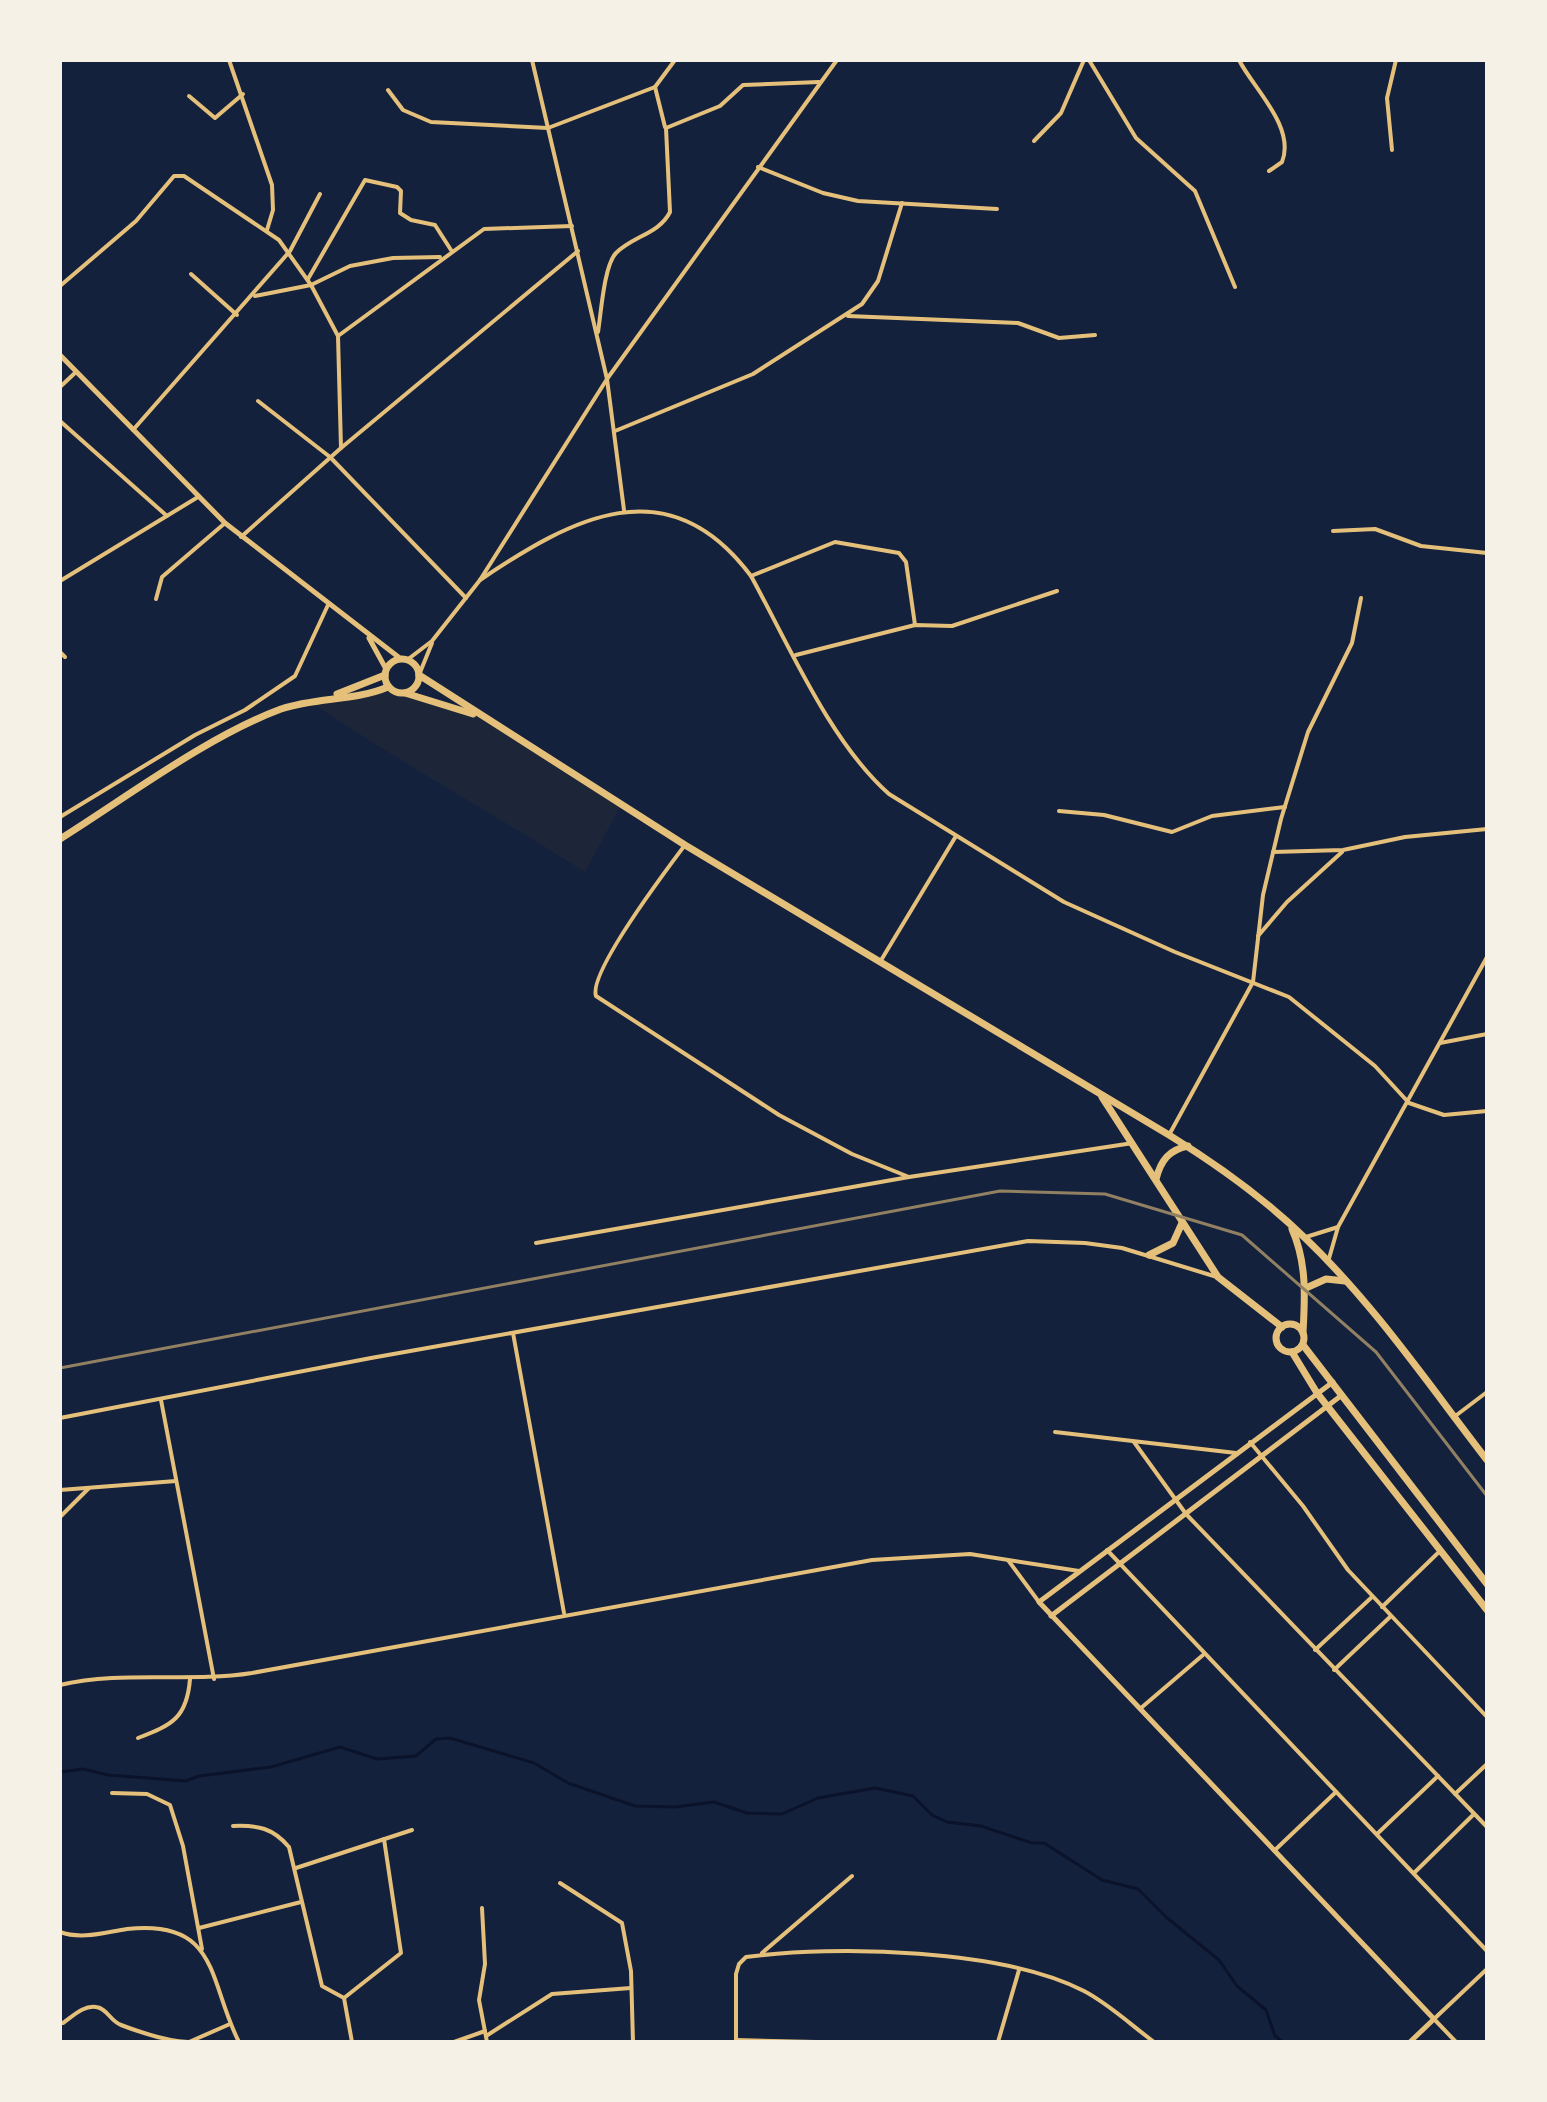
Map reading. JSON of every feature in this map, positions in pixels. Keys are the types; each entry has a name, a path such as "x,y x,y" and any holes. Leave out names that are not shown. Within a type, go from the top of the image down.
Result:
{"main road":[{"path":"327,698 404,660 419,675 685,845 1188,1146 1289,1223 1347,1281 1487,1460"},
{"path":"385,672 388,687"},
{"path":"405,693 416,686 419,675"},
{"path":"60,839 252,722 280,710 327,698 374,693 388,687 490,720"},
{"path":"1101,1095 1218,1277 1282,1327 1294,1325 1303,1333"},
{"path":"1156,1179 1165,1157 1188,1146"},
{"path":"1149,1255 1173,1243 1182,1223"},
{"path":"1289,1223 1301,1254 1306,1288 1303,1345 1487,1584"},
{"path":"1306,1288 1326,1279 1347,1281"},
{"path":"1282,1327 1277,1335 1277,1344 1283,1351 1292,1352 1303,1345"},
{"path":"1292,1352 1317,1393 1487,1610"},
{"path":"1383,1478 1396,1467"}],"street":[{"path":"229,60 272,185 273,210 267,230"},
{"path":"532,60 607,379 624,510"},
{"path":"388,90 403,110 431,122 548,128 655,87 675,60"},
{"path":"419,675 432,641 480,580 607,379 837,60"},
{"path":"1034,141 1061,113 1087,60"},
{"path":"1087,60 1136,138 1195,191 1235,287"},
{"path":"1239,60 1273,109 1284,146 1282,162 1269,171"},
{"path":"1392,150 1387,98 1396,60"},
{"path":"666,128 720,106 743,85 819,82"},
{"path":"597,334 610,263 617,252 665,223 670,212 666,128 655,87"},
{"path":"189,96 215,118 243,94"},
{"path":"758,167 823,193 858,201 997,209"},
{"path":"60,286 136,221 176,174 267,230 290,251 308,279 338,336 341,448"},
{"path":"308,279 365,180 397,187 401,191 400,213 411,220 435,225 451,250"},
{"path":"133,430 254,296 290,251 320,194"},
{"path":"615,431 753,374 862,304 878,281 902,203"},
{"path":"338,336 451,250 484,229 496,226 572,226"},
{"path":"241,537 330,457 578,251"},
{"path":"254,296 311,285 350,266 393,258 442,257"},
{"path":"191,274 237,315"},
{"path":"845,316 1018,323 1059,338 1095,335"},
{"path":"60,355 225,523 328,605 404,660 432,641"},
{"path":"60,387 76,371"},
{"path":"258,401 330,457 466,598"},
{"path":"60,421 167,516"},
{"path":"60,581 198,497"},
{"path":"480,580 556,532 624,510 657,513 689,524 737,556 841,739 868,776 889,794 1064,902 1175,952 1289,997 1326,1023 1375,1066 1409,1103 1444,1115 1487,1111"},
{"path":"156,599 162,577 225,523"},
{"path":"1333,531 1375,529 1421,546 1487,553"},
{"path":"751,576 835,542 899,553 906,562 915,625"},
{"path":"796,655 915,625 952,626 1057,591"},
{"path":"1169,1135 1253,982 1257,937 1285,807 1308,732 1352,643 1361,598"},
{"path":"60,817 195,735 245,710 295,676 328,605"},
{"path":"366,634 385,672"},
{"path":"60,652 65,657"},
{"path":"1059,811 1104,815 1172,832 1212,816 1285,807"},
{"path":"1273,852 1343,850 1405,837 1487,829"},
{"path":"880,962 956,836"},
{"path":"685,845 619,942 595,983 596,996 614,1012 779,1115 852,1154 909,1177"},
{"path":"1257,937 1287,902 1343,850"},
{"path":"1328,1262 1338,1227 1487,957"},
{"path":"1440,1043 1487,1034"},
{"path":"536,1243 909,1177 1134,1142"},
{"path":"1305,1237 1338,1227"},
{"path":"60,1418 1028,1241 1085,1243 1149,1255 1218,1277"},
{"path":"513,1333 564,1614"},
{"path":"1039,1602 1333,1382"},
{"path":"1454,1417 1487,1392"},
{"path":"1051,1616 1342,1395"},
{"path":"161,1400 214,1679"},
{"path":"1055,1432 1236,1453"},
{"path":"1134,1442 1186,1514 1487,1827"},
{"path":"1250,1442 1372,1597 1487,1717"},
{"path":"60,1490 176,1481"},
{"path":"60,1517 91,1486"},
{"path":"1107,1550 1487,1951"},
{"path":"1382,1607 1440,1551"},
{"path":"60,1685 115,1679 214,1679 498,1631 564,1614 872,1560 931,1554 1007,1559 1079,1571"},
{"path":"1007,1559 1051,1616 1456,2042"},
{"path":"1315,1650 1372,1597"},
{"path":"1334,1670 1390,1617"},
{"path":"1141,1708 1204,1655"},
{"path":"138,1738 168,1727 182,1712 190,1679"},
{"path":"1455,1794 1487,1764"},
{"path":"1377,1834 1438,1776"},
{"path":"1275,1850 1336,1792"},
{"path":"112,1793 147,1794 170,1805 183,1846 202,1949 239,2042"},
{"path":"1415,1872 1474,1814"},
{"path":"233,1826 251,1825 276,1833 289,1847 322,1986 344,1998"},
{"path":"296,1868 412,1830"},
{"path":"344,1998 401,1953 384,1839"},
{"path":"760,1955 852,1876"},
{"path":"560,1883 622,1923 627,1939 633,2042"},
{"path":"199,1928 301,1902"},
{"path":"482,1908 485,1964 479,2000 486,2036"},
{"path":"60,1932 68,1935 130,1929 164,1931 190,1939 202,1949"},
{"path":"816,2042 736,2041 739,1964 746,1957 857,1952 932,1956 1019,1970 1086,1992 1154,2042"},
{"path":"1410,2042 1487,1969"},
{"path":"998,2042 1019,1970"},
{"path":"454,2042 486,2036 552,1994 631,1988"},
{"path":"344,1998 352,2042"},
{"path":"63,2023 85,2008 95,2006 121,2025 171,2041 188,2042 230,2024"}],"shaded area":[{"path":"388,687 490,720 621,805 585,872 309,701"}],"waterway":[{"path":"60,1772 83,1769 108,1775 186,1781 199,1776 271,1767 340,1747 377,1759 416,1756 436,1739 450,1738 534,1763 568,1783 635,1806 675,1807 714,1802 747,1813 782,1814 818,1798 875,1788 913,1796 932,1815 947,1822 981,1826 1032,1843 1044,1843 1102,1880 1138,1889 1166,1917 1219,1960 1237,1986 1266,2010 1275,2036 1283,2042"}],"railway":[{"path":"60,1368 1000,1191 1105,1194 1242,1235 1376,1352 1487,1496"}]}
